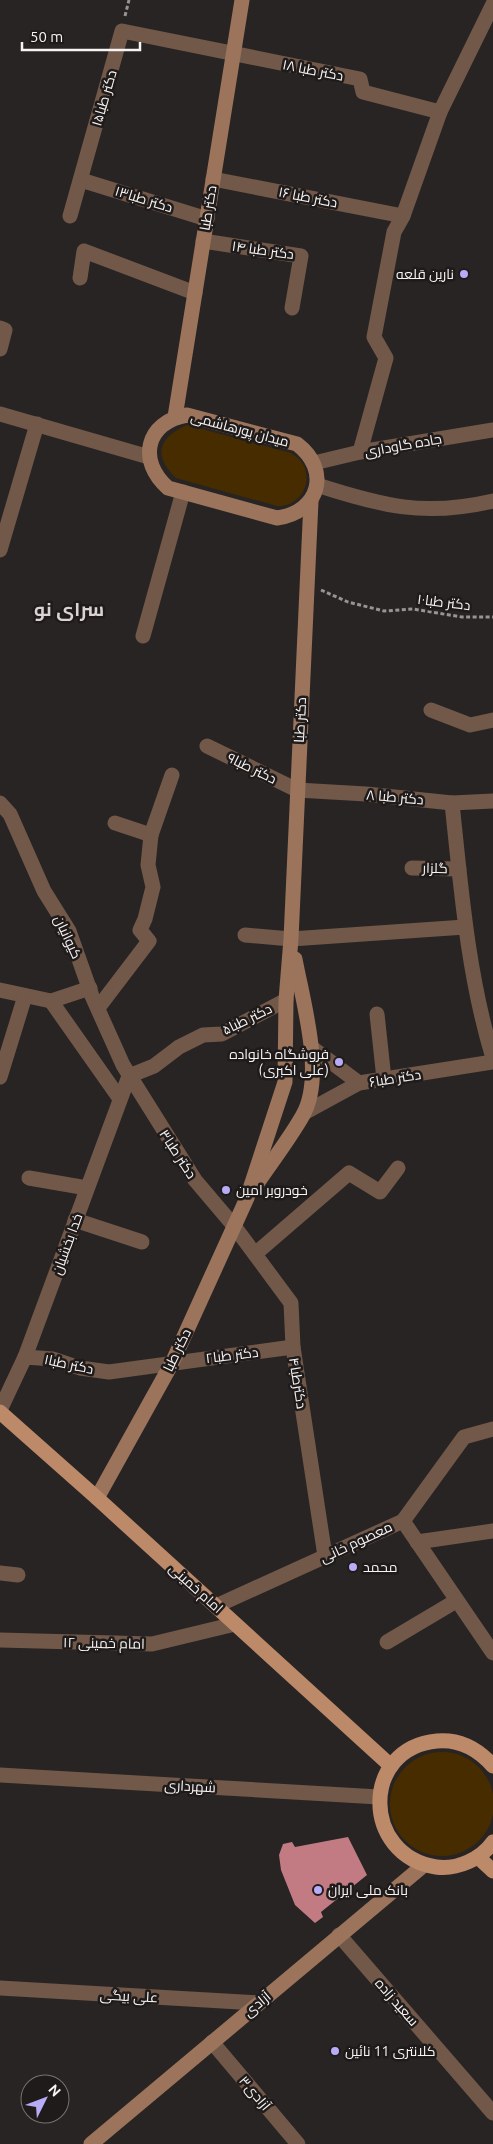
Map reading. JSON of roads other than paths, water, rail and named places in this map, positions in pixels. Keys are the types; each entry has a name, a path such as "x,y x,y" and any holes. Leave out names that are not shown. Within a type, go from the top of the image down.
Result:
{"main road":[{"name":"امام خمینی","path":"0,1411 391,1766"},
{"path":"490,1758 467,1745 448,1740 426,1742 406,1751 391,1766 383,1781 379,1797 381,1819 390,1839 404,1855 424,1865 442,1867 461,1865 478,1857 493,1842"},
{"path":"478,1857 493,1871"}],"street":[{"name":"دکتر طبا","path":"175,417 242,0"},
{"path":"360,452 386,358 374,338 394,232 403,216 440,112 493,4"},
{"name":"دکتر طبا۱۵","path":"70,216 122,31 233,54"},
{"name":"دکتر طبا ۱۸","path":"233,54 360,79 363,92 440,112"},
{"name":"دکتر طبا ۱۶","path":"213,179 403,216"},
{"name":"دکتر طبا۱۳","path":"80,180 207,219"},
{"name":"دکتر طبا ۱۴","path":"203,241 301,256 292,308"},
{"path":"80,278 84,252 195,292"},
{"path":"0,328 5,330 0,349"},
{"path":"0,414 149,456 152,469 158,480 168,488 277,518 290,516 302,510 311,501 317,476 314,463"},
{"name":"میدان پورهاشمی","path":"149,456 150,444 155,432 164,423 175,417 187,414 297,444 307,452 314,463"},
{"path":"0,550 37,424"},
{"name":"جاده گاوداری","path":"314,463 360,452 493,430"},
{"path":"316,485 372,503 421,510 464,508 493,500"},
{"path":"143,636 184,492"},
{"name":"دکتر طبا","path":"97,1498 172,1363 247,1198 285,1082 286,1000 291,939 311,501"},
{"path":"431,710 470,725 493,720"},
{"name":"دکتر طبا۹","path":"207,746 297,790"},
{"path":"98,1008 149,941 140,930 145,919 153,887 148,864 151,835 172,775"},
{"name":"دکتر طبا ۸","path":"297,790 402,797 452,803 493,801"},
{"name":"کیوانیان","path":"0,803 10,814 44,890 68,931 98,1008 129,1076"},
{"path":"452,803 465,927 488,1025 493,1058"},
{"path":"115,823 151,835"},
{"name":"گلزار","path":"412,868 459,869"},
{"path":"245,936 291,939 465,927"},
{"name":"دکتر طبا","path":"247,1198 304,1114 312,1082 311,1046 291,939"},
{"path":"0,990 51,1001 90,988"},
{"path":"0,1077 25,996"},
{"name":"دکتر طبا۵","path":"129,1076 154,1066 179,1047 203,1035 222,1034 286,1000"},
{"path":"51,1001 120,1099"},
{"path":"377,1014 384,1079"},
{"path":"311,1046 359,1083"},
{"name":"دکتر طبا۶","path":"304,1114 359,1083 493,1062"},
{"name":"خدا بخشیان","path":"0,1411 25,1357 129,1076"},
{"name":"دکتر طبا۳","path":"129,1076 195,1180 234,1226"},
{"path":"285,1082 312,1082"},
{"path":"255,1254 349,1173 380,1192 398,1168"},
{"path":"29,1178 87,1188"},
{"path":"76,1220 142,1242"},
{"name":"دکترطبا۴","path":"234,1226 291,1303 293,1347 325,1556"},
{"name":"دکتر طبا۲","path":"172,1363 293,1347"},
{"name":"دکتر طبا۱","path":"25,1357 53,1359 80,1368 109,1372 172,1363"},
{"name":"معصوم خانی","path":"216,1606 403,1521 464,1437 493,1429"},
{"path":"403,1521 493,1653"},
{"path":"417,1542 493,1531"},
{"path":"0,1573 18,1575"},
{"path":"387,1642 456,1601"},
{"name":"امام خمینی ۱۲","path":"0,1640 152,1644 235,1624"},
{"name":"شهرداری","path":"0,1775 379,1797"},
{"name":"آزادی","path":"91,2144 424,1865"},
{"name":"سعید زاده","path":"340,1935 493,2113"},
{"name":"علی بیگی","path":"0,1988 258,2003"},
{"name":"آزادی۳","path":"212,2042 298,2144"}],"place":[{"name":"نارین قلعه","path":"464,274"},
{"name":"فروشگاه خانواده (علی اکبری)","path":"339,1062"},
{"name":"خودروبر امین","path":"226,1190"},
{"name":"محمد","path":"353,1567"},
{"name":"بانک ملی ایران","path":"318,1890"},
{"name":"کلانتری 11 نائین","path":"335,2051"}],"district":[{"name":"سرای نو","path":"69,609"}]}
